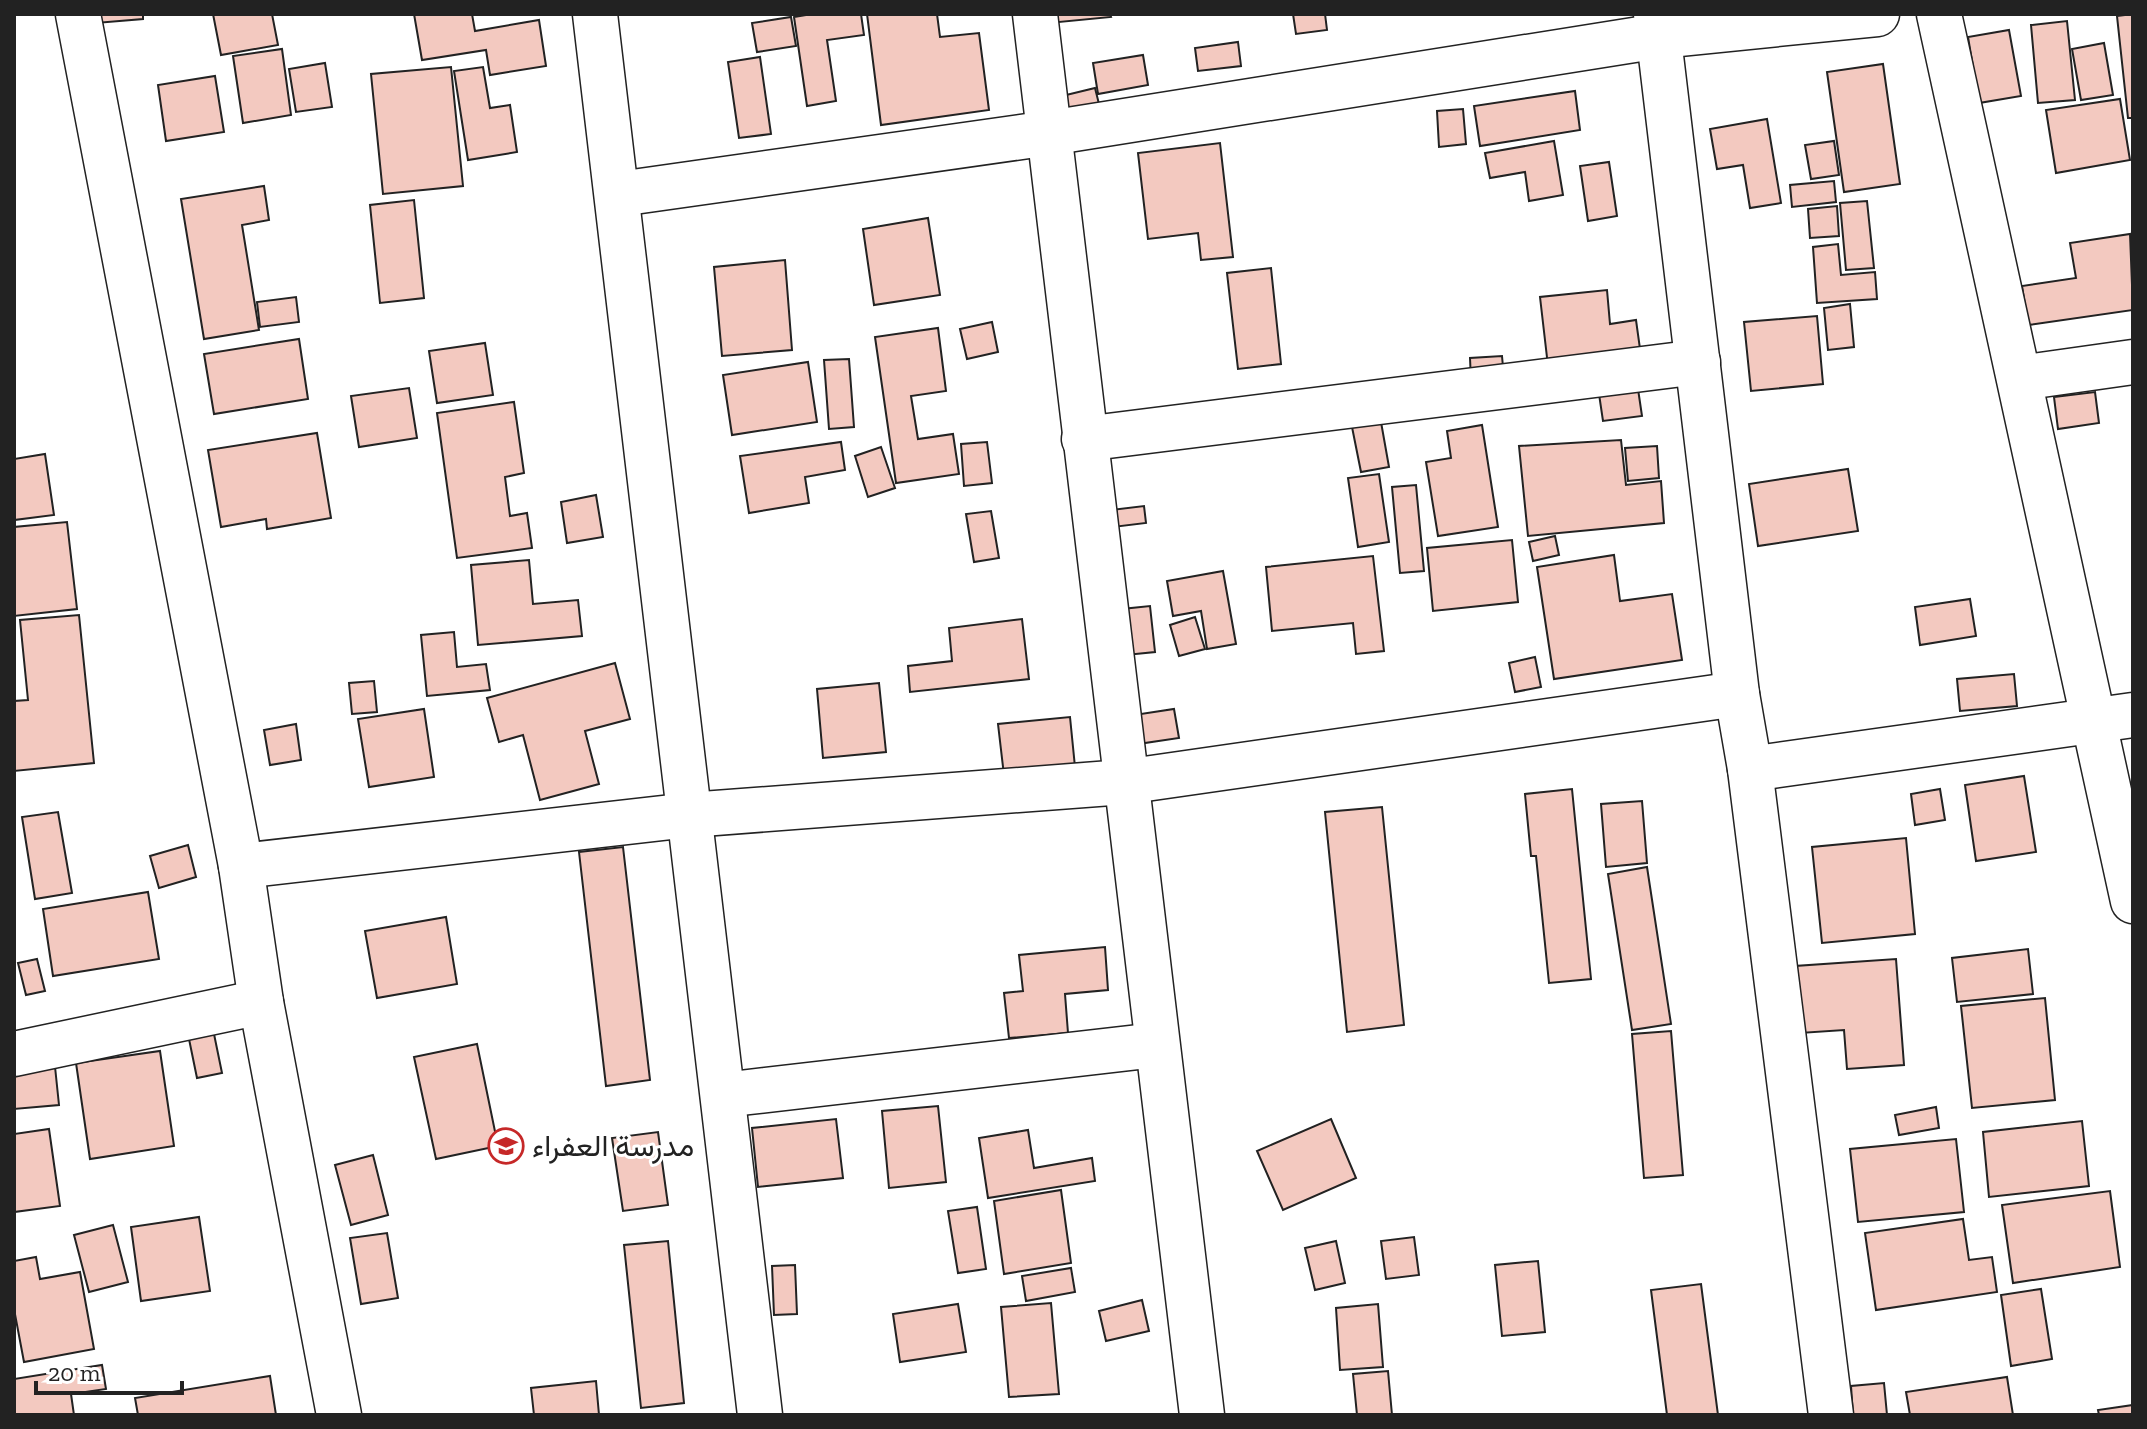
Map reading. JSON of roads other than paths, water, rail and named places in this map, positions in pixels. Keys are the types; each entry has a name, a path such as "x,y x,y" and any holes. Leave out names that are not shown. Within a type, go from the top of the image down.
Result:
{"street":[{"path":"78,14 241,866 261,1002 339,1415"},
{"path":"595,14 619,194 760,1415"},
{"path":"1035,14 1124,782 1202,1415"},
{"path":"619,194 1049,133 1658,25 1877,14"},
{"path":"1939,14 2020,378 2114,717 2133,901"},
{"path":"1658,25 1737,694 1750,769 1831,1415"},
{"path":"1084,439 1698,362"},
{"path":"2020,378 2133,362"},
{"path":"241,866 689,815 1124,782 1737,694"},
{"path":"1750,769 2114,717"},
{"path":"14,1054 261,1002"},
{"path":"723,1095 1156,1045"}],"place":[{"name":"مدرسة العفراء","path":"506,1146"}]}
